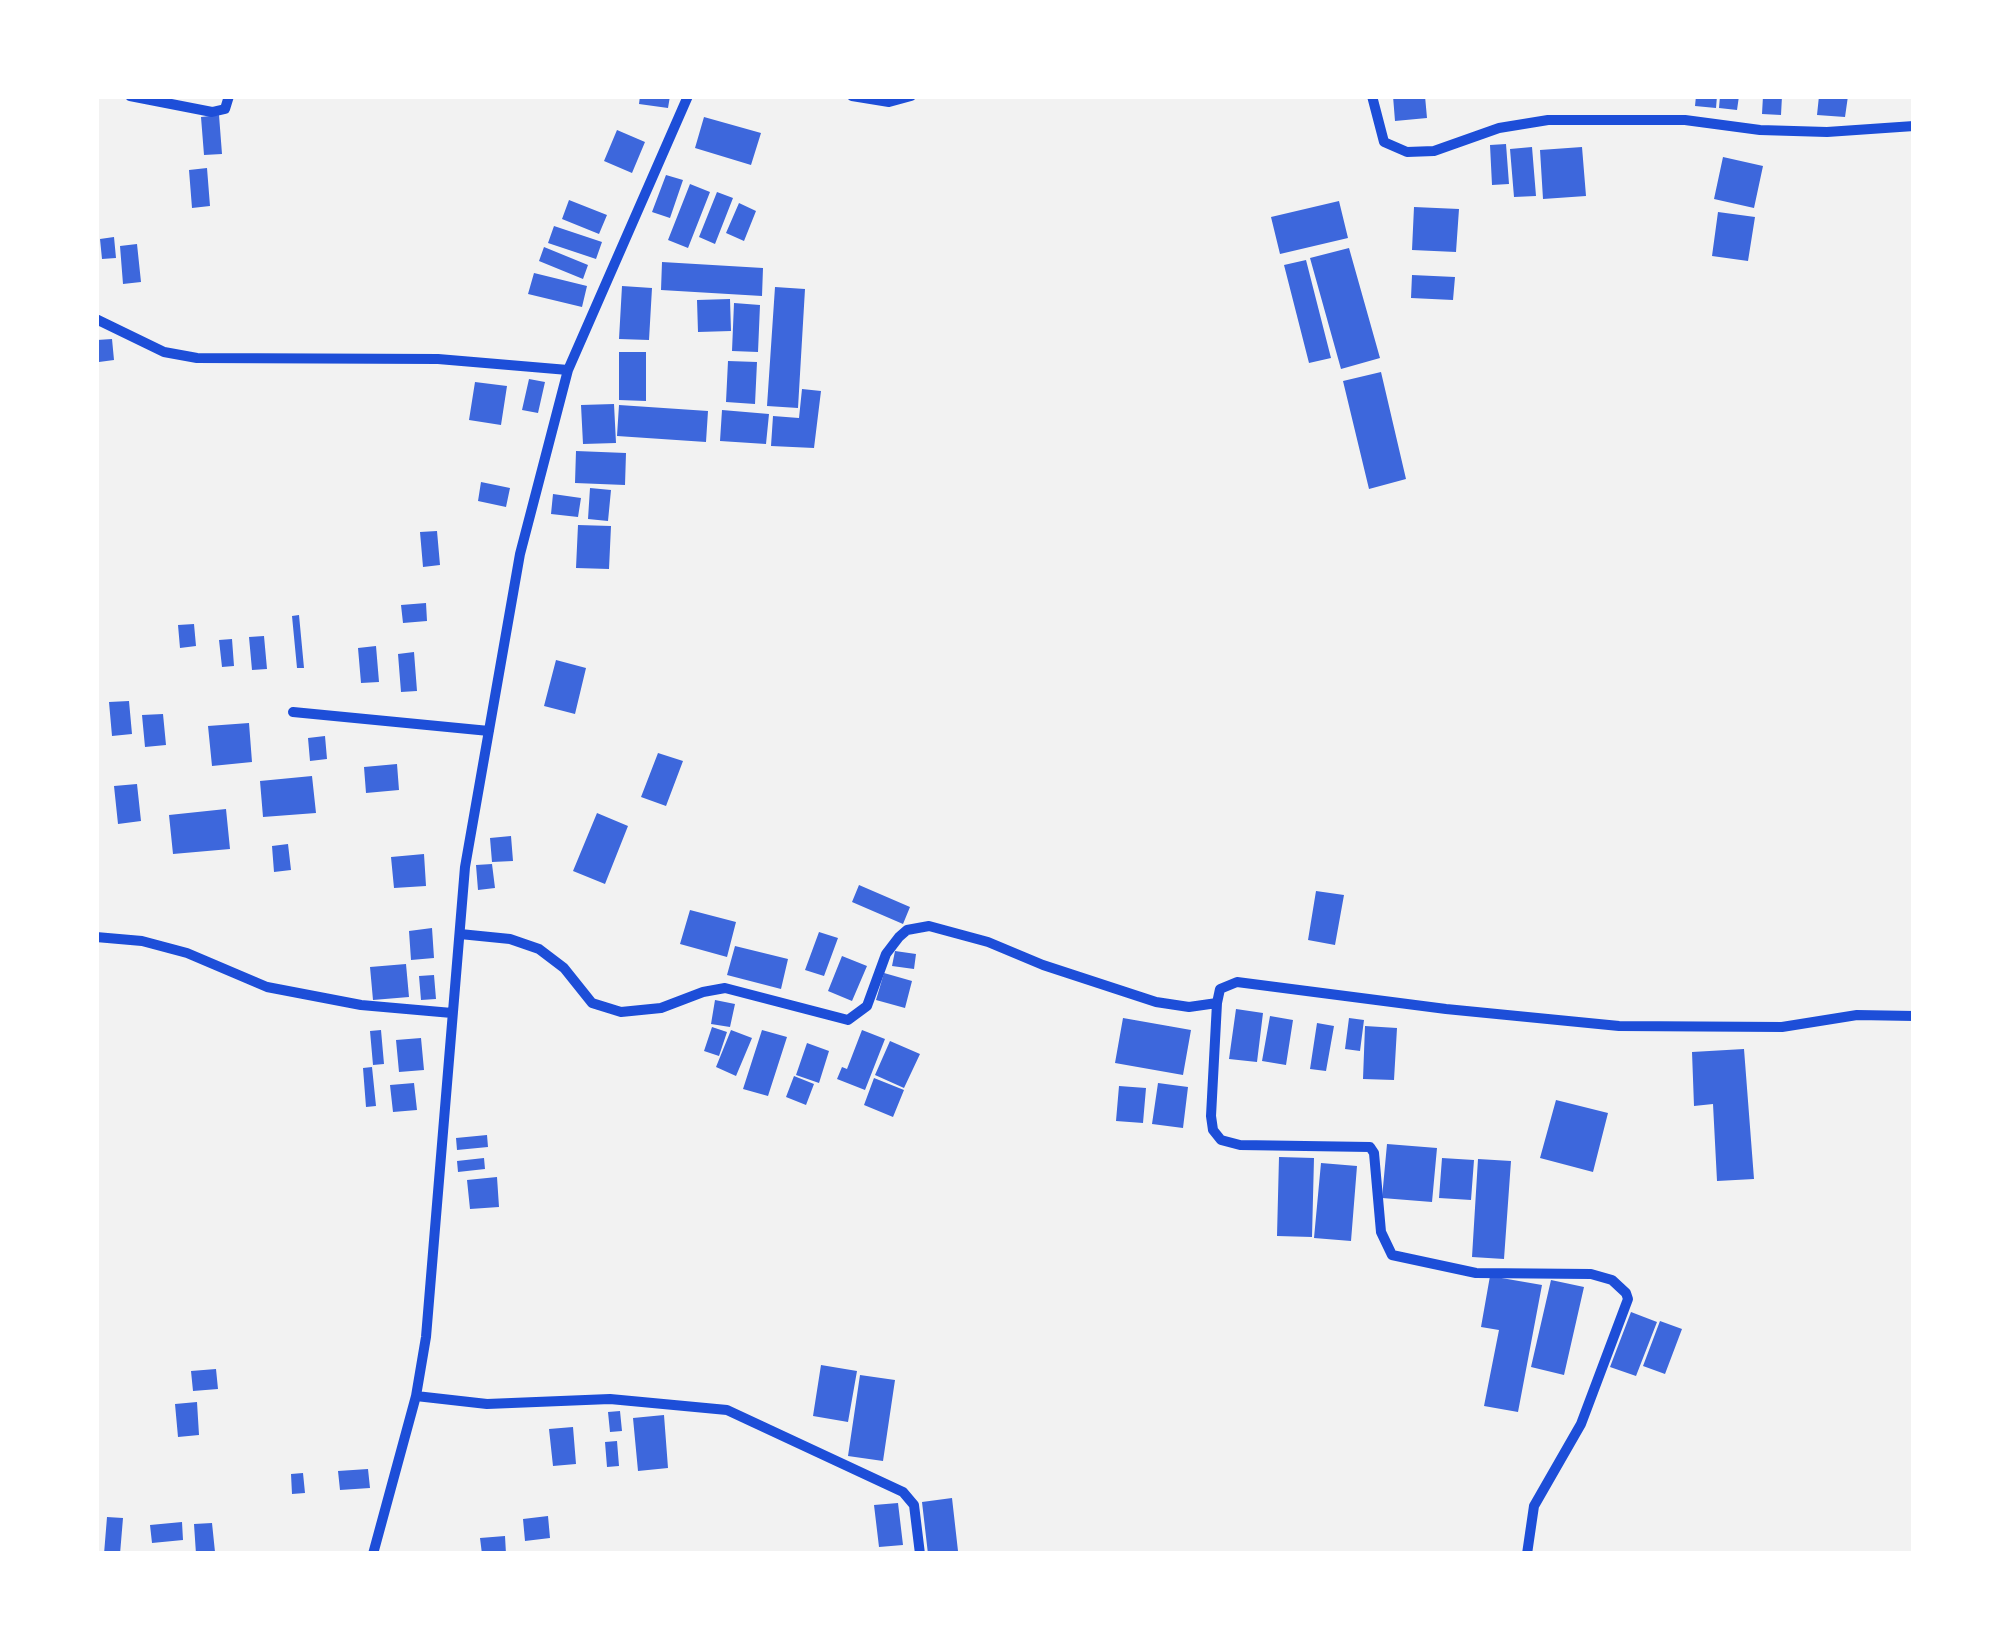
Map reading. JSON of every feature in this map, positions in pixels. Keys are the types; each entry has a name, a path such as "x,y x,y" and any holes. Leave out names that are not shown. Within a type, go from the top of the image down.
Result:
{"street":[{"path":"130,96 212,112 225,109 229,96"},
{"path":"377,1553 426,1337 469,834 520,554 568,370 688,96"},
{"path":"851,96 890,102 911,96"},
{"path":"1372,96 1384,142 1407,152 1434,151 1499,128 1548,120 1685,119 1827,133 1914,126"},
{"path":"96,319 164,352 197,358 438,359 568,370"},
{"path":"292,712 489,731"},
{"path":"460,934 510,939 538,949 564,968 592,1003 621,1012 662,1007 725,988 848,1020 867,1006 886,954 898,937 928,926 988,942 1156,1002 1189,1007 1217,1003"},
{"path":"96,937 142,941 187,953 267,987 361,1005 452,1013"},
{"path":"1527,1554 1534,1506 1581,1424 1627,1293 1612,1280 1591,1274 1476,1274 1391,1255 1381,1232 1370,1147 1221,1140 1211,1116 1220,989 1237,982 1619,1026 1782,1027 1857,1015 1914,1016"},
{"path":"416,1396 488,1404 610,1399 727,1410 904,1492 914,1505 920,1554"}],"building":[{"path":"640,96 670,96 668,108 639,104"},
{"path":"1393,96 1425,96 1427,118 1395,121"},
{"path":"1696,96 1717,96 1716,108 1695,106"},
{"path":"1720,96 1739,96 1737,110 1719,108"},
{"path":"1763,96 1782,96 1781,115 1762,114"},
{"path":"1819,96 1848,96 1845,117 1817,115"},
{"path":"219,115 222,154 204,155 201,117"},
{"path":"704,117 761,133 751,165 695,148"},
{"path":"617,130 645,142 632,173 604,161"},
{"path":"1506,144 1509,184 1492,185 1490,145"},
{"path":"1532,147 1536,196 1514,197 1510,149"},
{"path":"1582,147 1586,196 1543,199 1540,150"},
{"path":"1723,157 1763,166 1754,208 1714,199"},
{"path":"207,168 210,206 192,208 189,170"},
{"path":"666,175 683,180 670,218 652,212"},
{"path":"690,184 710,192 688,248 668,240"},
{"path":"717,192 733,198 715,244 699,237"},
{"path":"569,200 607,215 599,234 562,219"},
{"path":"1339,201 1348,238 1280,254 1271,217"},
{"path":"739,203 756,211 744,241 726,233"},
{"path":"1414,207 1459,209 1456,252 1412,250"},
{"path":"1718,212 1755,217 1748,261 1712,256"},
{"path":"554,226 602,242 596,259 548,243"},
{"path":"114,237 116,258 102,259 100,239"},
{"path":"137,244 141,282 123,284 120,246"},
{"path":"544,247 588,265 583,279 539,261"},
{"path":"1349,248 1380,358 1341,369 1310,258"},
{"path":"1306,260 1331,358 1309,363 1284,265"},
{"path":"662,262 763,268 762,296 661,290"},
{"path":"534,273 587,286 582,307 528,294"},
{"path":"1412,275 1455,277 1453,300 1411,298"},
{"path":"622,286 652,288 649,340 619,339"},
{"path":"775,287 805,289 798,408 767,406"},
{"path":"730,299 731,331 698,332 697,300"},
{"path":"734,303 760,305 758,352 732,351"},
{"path":"112,339 114,360 99,362 97,340"},
{"path":"619,352 646,352 646,401 619,400"},
{"path":"728,361 757,362 755,404 726,402"},
{"path":"1381,372 1406,479 1369,489 1343,381"},
{"path":"529,379 545,382 538,413 522,410"},
{"path":"475,382 507,386 501,425 469,420"},
{"path":"802,389 821,391 814,448 771,446 773,416 799,418"},
{"path":"614,404 616,443 583,444 581,405"},
{"path":"619,405 708,411 706,442 617,436"},
{"path":"722,410 769,414 766,444 720,441"},
{"path":"576,451 626,453 625,485 575,483"},
{"path":"481,482 510,488 506,507 478,501"},
{"path":"590,488 611,490 608,521 588,519"},
{"path":"553,494 581,498 578,517 551,514"},
{"path":"578,525 611,526 609,569 576,568"},
{"path":"437,531 440,565 423,567 420,532"},
{"path":"426,603 427,621 403,623 401,605"},
{"path":"299,615 304,668 297,668 292,616"},
{"path":"194,624 196,646 180,648 178,625"},
{"path":"264,636 267,669 252,670 249,637"},
{"path":"232,639 234,666 222,667 219,640"},
{"path":"376,646 379,682 361,683 358,648"},
{"path":"414,652 417,691 401,692 398,654"},
{"path":"556,660 586,668 575,714 544,706"},
{"path":"129,701 132,734 112,736 109,702"},
{"path":"163,714 166,745 145,747 142,715"},
{"path":"249,723 252,762 212,766 208,726"},
{"path":"325,736 327,759 310,761 308,738"},
{"path":"658,753 683,761 666,806 641,797"},
{"path":"397,764 399,790 366,793 364,767"},
{"path":"312,776 316,813 263,817 260,781"},
{"path":"137,784 141,821 118,824 114,786"},
{"path":"226,809 230,849 173,854 169,815"},
{"path":"597,813 628,826 605,884 573,871"},
{"path":"511,836 513,861 492,862 490,838"},
{"path":"288,844 291,870 274,872 272,846"},
{"path":"424,854 426,886 394,888 391,857"},
{"path":"492,864 495,888 478,890 476,865"},
{"path":"859,885 910,907 903,924 852,902"},
{"path":"1316,891 1344,895 1335,945 1308,940"},
{"path":"690,910 736,922 727,957 680,944"},
{"path":"432,928 434,958 411,960 409,931"},
{"path":"819,932 838,938 824,976 805,970"},
{"path":"735,946 788,959 781,989 727,975"},
{"path":"895,951 916,954 914,969 892,966"},
{"path":"842,956 867,966 852,1001 828,991"},
{"path":"406,964 409,997 373,1000 370,967"},
{"path":"884,973 912,981 905,1008 876,1000"},
{"path":"434,975 436,999 421,1000 419,976"},
{"path":"715,1000 735,1004 730,1027 711,1024"},
{"path":"1236,1009 1263,1013 1257,1062 1229,1059"},
{"path":"1270,1016 1293,1020 1286,1065 1262,1061"},
{"path":"1123,1018 1191,1030 1183,1075 1115,1063"},
{"path":"1349,1018 1364,1020 1360,1051 1345,1049"},
{"path":"1317,1023 1334,1026 1326,1071 1310,1069"},
{"path":"1365,1026 1397,1028 1394,1080 1363,1079"},
{"path":"712,1027 727,1032 719,1056 704,1051"},
{"path":"381,1030 384,1064 373,1065 370,1031"},
{"path":"731,1030 752,1038 736,1076 716,1067"},
{"path":"762,1030 787,1037 768,1096 743,1089"},
{"path":"862,1030 885,1039 865,1090 837,1079 842,1067 847,1069"},
{"path":"421,1038 424,1070 399,1072 396,1040"},
{"path":"890,1041 920,1054 904,1088 875,1075"},
{"path":"807,1043 829,1051 819,1083 796,1075"},
{"path":"1744,1049 1754,1179 1717,1181 1713,1104 1694,1106 1692,1052"},
{"path":"372,1067 376,1106 366,1107 363,1068"},
{"path":"794,1076 814,1084 806,1105 786,1097"},
{"path":"874,1078 904,1090 893,1117 864,1105"},
{"path":"414,1083 417,1110 393,1112 390,1085"},
{"path":"1158,1083 1188,1087 1183,1128 1152,1124"},
{"path":"1119,1086 1146,1088 1143,1123 1116,1121"},
{"path":"1556,1100 1608,1113 1593,1172 1540,1158"},
{"path":"487,1135 488,1147 457,1150 456,1138"},
{"path":"1387,1144 1437,1148 1432,1202 1382,1198"},
{"path":"1279,1157 1314,1158 1312,1237 1277,1236"},
{"path":"484,1158 485,1169 458,1172 457,1161"},
{"path":"1442,1158 1474,1160 1471,1200 1439,1198"},
{"path":"1478,1159 1511,1161 1504,1259 1472,1257"},
{"path":"1321,1163 1357,1166 1351,1241 1314,1238"},
{"path":"497,1177 499,1207 470,1209 467,1180"},
{"path":"1490,1276 1542,1285 1518,1412 1484,1406 1499,1330 1481,1327"},
{"path":"1551,1280 1584,1287 1564,1375 1531,1367"},
{"path":"1631,1312 1657,1322 1636,1376 1610,1367"},
{"path":"1660,1321 1682,1329 1665,1374 1643,1366"},
{"path":"821,1365 857,1371 848,1422 813,1416"},
{"path":"216,1369 218,1389 193,1391 191,1371"},
{"path":"860,1375 895,1380 883,1461 848,1456"},
{"path":"197,1402 199,1435 178,1437 175,1404"},
{"path":"620,1411 622,1431 610,1432 608,1412"},
{"path":"664,1415 668,1468 638,1471 633,1418"},
{"path":"573,1427 576,1464 553,1466 549,1429"},
{"path":"617,1441 619,1466 607,1467 605,1442"},
{"path":"368,1469 370,1488 340,1490 338,1471"},
{"path":"303,1473 305,1493 292,1494 291,1474"},
{"path":"952,1498 958,1551 928,1554 922,1502"},
{"path":"898,1503 903,1545 879,1547 874,1505"},
{"path":"548,1516 550,1538 525,1541 523,1519"},
{"path":"107,1517 123,1518 120,1554 104,1554"},
{"path":"182,1522 183,1540 152,1543 150,1525"},
{"path":"212,1523 215,1552 196,1554 194,1524"},
{"path":"505,1536 506,1554 482,1554 480,1538"}]}
